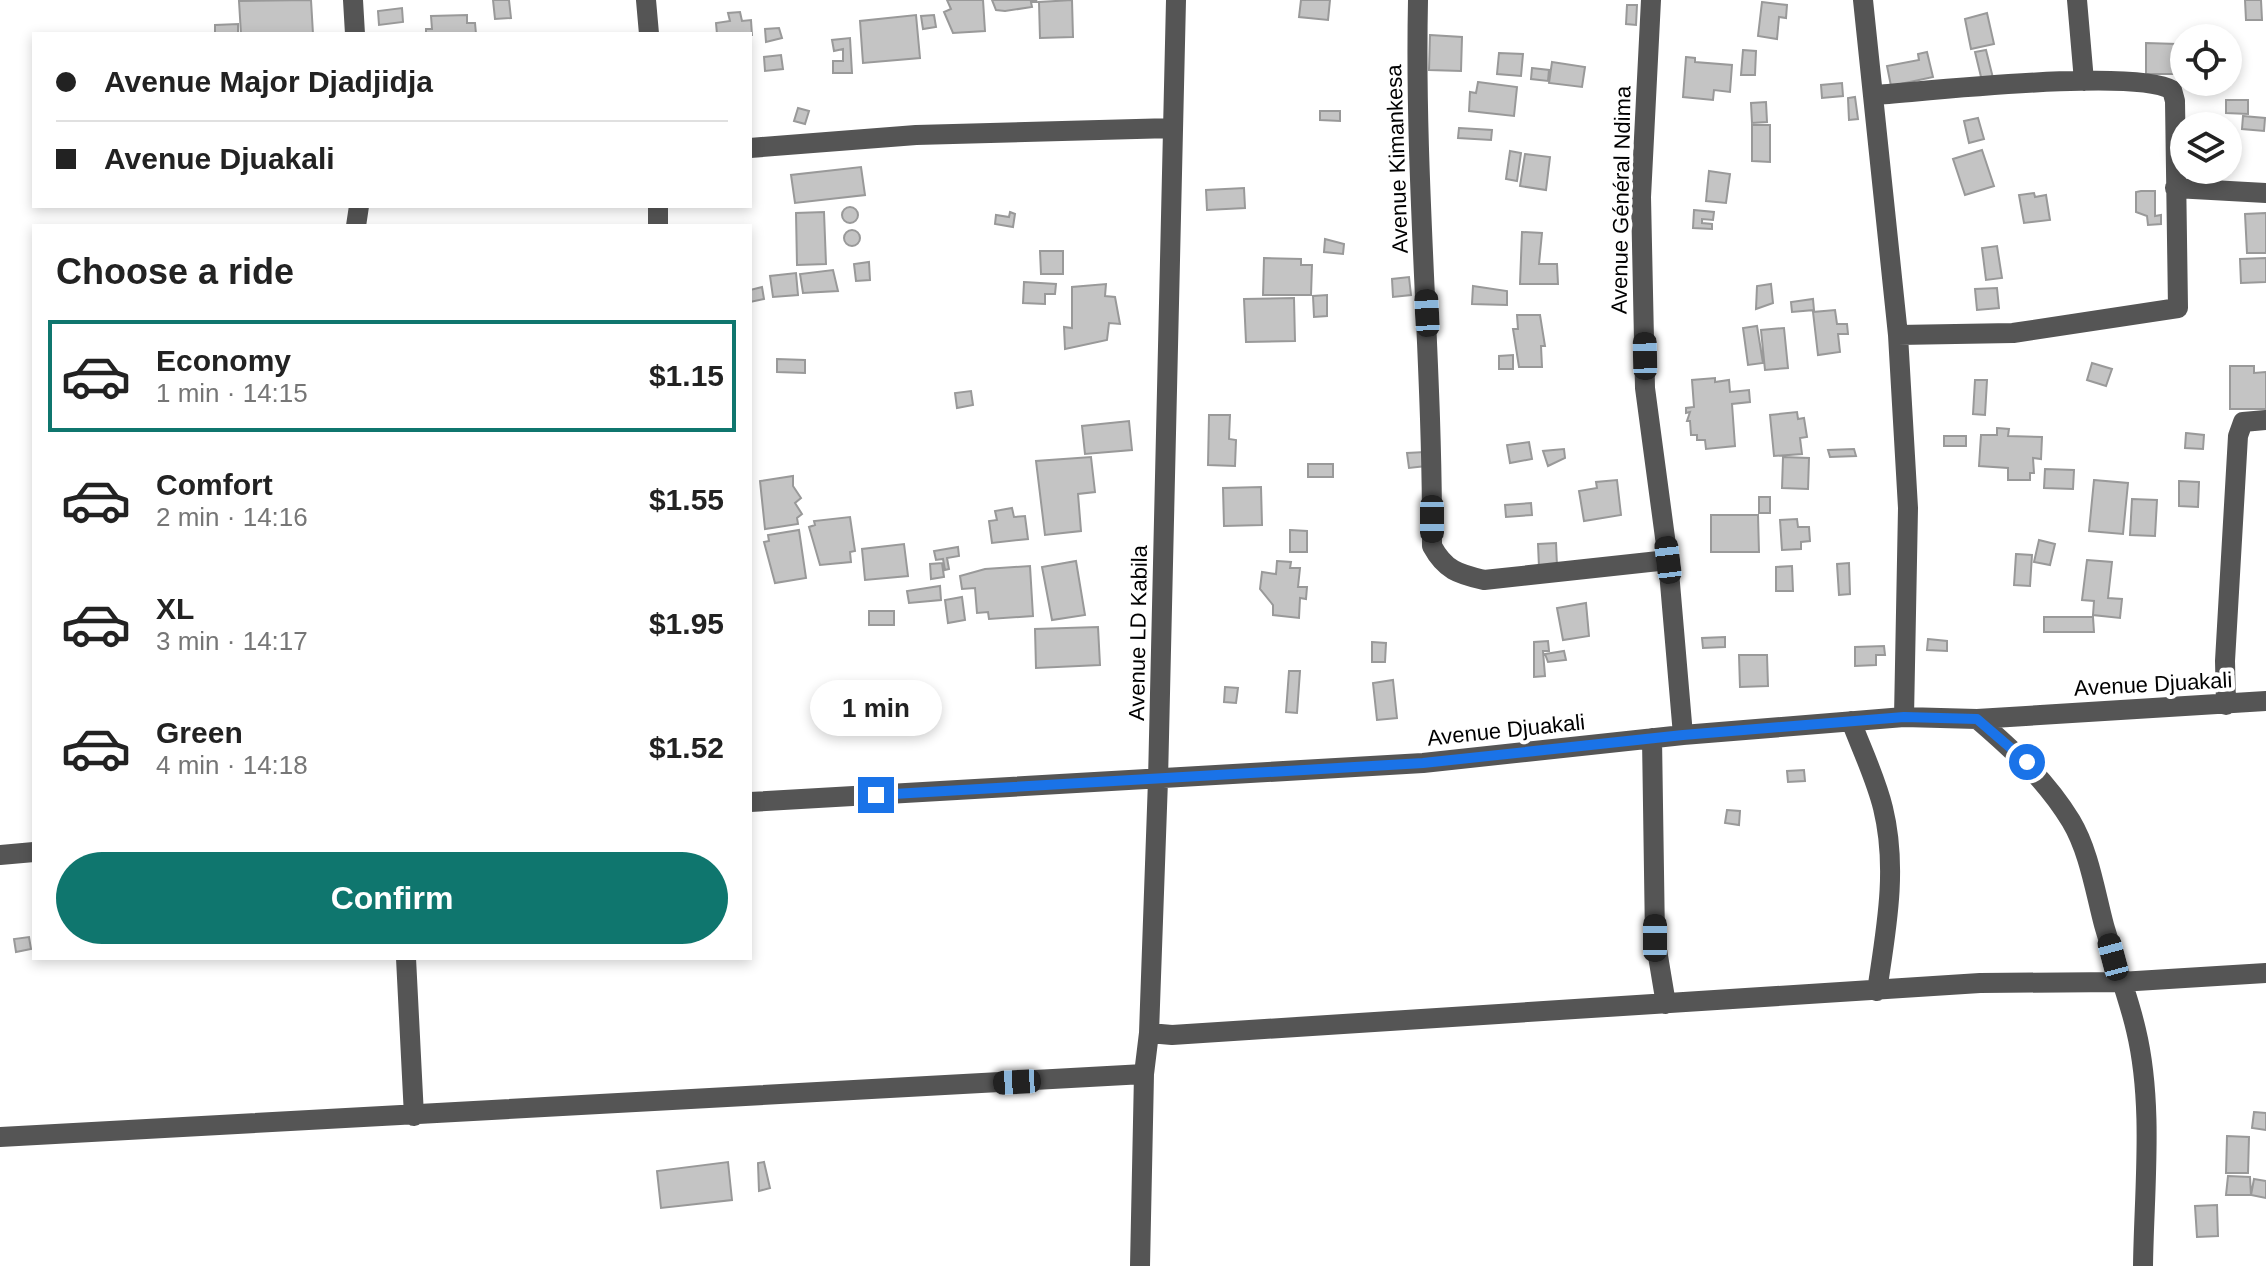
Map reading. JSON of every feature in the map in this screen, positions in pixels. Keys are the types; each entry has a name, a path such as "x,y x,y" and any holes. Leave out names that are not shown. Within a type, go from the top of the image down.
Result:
{"street":[{"path":"353,0 355,32"},
{"path":"646,0 649,32"},
{"name":"Avenue LD Kabila","path":"1140,1266 1144,1074 1149,1033 1158,780 1176,0"},
{"name":"Avenue Kimankesa","path":"1418,0 1416,104 1429,343 1432,546 1441,563 1455,574 1484,580 1668,560"},
{"name":"Avenue Général Ndima","path":"1651,0 1641,197 1645,388 1668,560 1683,735"},
{"path":"1863,0 1898,335 1908,508 1904,717"},
{"path":"2077,0 2084,81"},
{"path":"1875,95 2084,81 2145,82 2172,90 2178,308 2013,333 1898,335"},
{"path":"752,148 916,135 1173,128"},
{"path":"2175,188 2266,193"},
{"path":"2226,705 2225,661 2239,427 2251,419 2266,420"},
{"name":"Avenue Djuakali","path":"752,802 1423,763 1683,735 1904,717 1977,719 2266,701"},
{"path":"1977,719 2027,762 2073,824 2085,855 2136,1029 2141,1062 2145,1125 2143,1266"},
{"path":"1851,721 1883,807 1890,860 1889,911 1877,991"},
{"path":"1652,738 1655,938 1666,1004"},
{"path":"0,855 32,852"},
{"path":"406,960 414,1116"},
{"path":"1149,1033 1172,1035 2022,981 2120,982 2266,973"},
{"path":"0,1137 1144,1074"}],"building":[{"path":"311,0 313,32 241,32 239,1"},
{"path":"493,0 509,0 511,18 495,19"},
{"path":"947,0 983,0 985,31 953,33 944,12 951,9"},
{"path":"992,0 1037,2 1031,2 1032,7 1005,11 996,10"},
{"path":"1072,0 1073,37 1040,38 1039,2"},
{"path":"1301,0 1330,0 1328,20 1299,17"},
{"path":"2245,0 2261,0 2262,20 2246,20"},
{"path":"1762,2 1787,5 1786,18 1779,17 1777,39 1758,36"},
{"path":"1627,5 1637,5 1636,25 1626,24"},
{"path":"402,8 403,22 379,25 378,11"},
{"path":"740,12 742,21 751,20 752,32 717,32 716,23 730,21 728,13"},
{"path":"1987,13 1994,44 1971,49 1965,19"},
{"path":"467,15 467,23 475,23 476,32 426,32 426,29 432,29 431,16"},
{"path":"916,15 920,58 863,63 860,21"},
{"path":"934,15 936,27 923,29 921,16"},
{"path":"238,24 238,32 215,32 215,25"},
{"path":"779,28 782,38 766,42 765,29"},
{"path":"1430,35 1462,37 1461,71 1429,70"},
{"path":"850,38 852,73 833,73 833,61 843,61 843,49 834,51 832,40"},
{"path":"2146,43 2170,44 2170,74 2146,74"},
{"path":"1743,50 1756,51 1755,75 1741,75"},
{"path":"1986,50 1993,78 1982,81 1975,52"},
{"path":"1927,52 1933,77 1891,86 1887,66 1919,60 1918,54"},
{"path":"1499,53 1523,54 1521,76 1497,74"},
{"path":"781,55 783,69 765,71 764,57"},
{"path":"1686,57 1695,58 1695,62 1732,65 1730,92 1714,90 1713,100 1683,97"},
{"path":"1552,62 1585,67 1582,87 1549,83"},
{"path":"1532,68 1549,70 1548,81 1531,79"},
{"path":"1478,82 1517,87 1514,116 1469,111 1470,92 1476,93"},
{"path":"1842,83 1843,96 1822,98 1821,85"},
{"path":"1855,97 1858,119 1849,120 1848,98"},
{"path":"2226,100 2248,100 2248,114 2226,112"},
{"path":"1766,102 1767,122 1752,123 1751,103"},
{"path":"798,108 809,111 805,124 794,121"},
{"path":"1320,111 1340,111 1340,121 1320,120"},
{"path":"2243,116 2265,118 2264,131 2242,129"},
{"path":"1978,118 1984,139 1969,143 1964,121"},
{"path":"1752,125 1770,125 1770,162 1752,161"},
{"path":"1459,128 1492,130 1491,140 1458,138"},
{"path":"1982,150 1994,186 1965,195 1953,159"},
{"path":"1510,151 1521,153 1517,181 1506,179"},
{"path":"1525,154 1550,157 1546,190 1520,186"},
{"path":"861,167 865,195 795,203 791,175"},
{"path":"1709,171 1730,174 1726,203 1706,201"},
{"path":"1244,188 1245,208 1207,210 1206,190"},
{"path":"2155,191 2155,216 2161,215 2161,224 2148,225 2147,216 2136,212 2136,192"},
{"path":"2034,193 2035,197 2046,195 2050,220 2024,223 2019,195"},
{"path":"847,207 853,207 858,215 856,221 847,223 842,218 842,212"},
{"path":"1694,210 1714,212 1713,220 1702,219 1702,223 1712,224 1712,229 1693,228"},
{"path":"824,212 826,264 797,265 796,213"},
{"path":"1010,212 1015,214 1013,227 995,224 996,215 1009,217"},
{"path":"2266,213 2266,253 2247,253 2245,214"},
{"path":"849,230 855,230 860,238 858,244 849,246 844,241 844,235"},
{"path":"1522,232 1542,233 1539,264 1557,264 1558,284 1520,284"},
{"path":"1325,239 1344,244 1343,254 1324,252"},
{"path":"1997,246 2002,278 1986,280 1982,248"},
{"path":"1040,251 1063,251 1063,274 1041,274"},
{"path":"1264,258 1301,259 1301,265 1312,265 1311,295 1263,295"},
{"path":"2266,258 2266,282 2241,283 2240,259"},
{"path":"869,262 870,280 856,281 854,264"},
{"path":"833,270 838,291 803,293 800,274"},
{"path":"796,273 798,295 773,297 770,276"},
{"path":"1409,277 1411,295 1393,297 1392,279"},
{"path":"1024,282 1056,284 1055,294 1045,294 1045,304 1023,303"},
{"path":"1106,284 1105,296 1115,297 1120,324 1109,323 1107,340 1065,349 1064,327 1072,328 1072,287"},
{"path":"1771,284 1773,303 1756,309 1757,286"},
{"path":"1473,286 1507,291 1507,305 1472,304"},
{"path":"762,287 764,299 752,302 752,290"},
{"path":"1997,288 1999,308 1977,310 1975,289"},
{"path":"1327,295 1327,316 1314,317 1313,296"},
{"path":"1294,298 1295,341 1246,342 1244,299"},
{"path":"1813,299 1814,310 1792,312 1791,302"},
{"path":"1835,310 1837,324 1847,324 1848,334 1838,334 1840,352 1818,355 1813,312"},
{"path":"1517,315 1540,315 1545,346 1541,346 1542,367 1519,367 1513,329 1518,329"},
{"path":"1757,326 1763,363 1748,365 1743,328"},
{"path":"1784,328 1788,368 1765,370 1761,330"},
{"path":"1513,355 1513,369 1499,369 1499,356"},
{"path":"777,359 805,360 805,373 777,372"},
{"path":"2092,363 2112,369 2106,386 2087,380"},
{"path":"2230,366 2254,366 2254,373 2266,372 2266,409 2230,409"},
{"path":"1715,378 1715,382 1729,380 1730,392 1749,390 1750,402 1732,404 1735,446 1706,449 1705,440 1697,440 1697,435 1691,435 1690,421 1687,421 1690,412 1686,413 1686,408 1694,407 1692,380"},
{"path":"1975,380 1987,380 1985,415 1973,414"},
{"path":"971,391 973,405 957,408 955,393"},
{"path":"1797,412 1798,419 1804,418 1807,437 1800,438 1802,454 1774,456 1770,415"},
{"path":"1209,415 1230,415 1229,439 1236,440 1235,466 1208,465"},
{"path":"1129,421 1132,450 1085,454 1082,426"},
{"path":"1997,428 2009,429 2008,436 2042,437 2041,459 2033,458 2034,473 2030,473 2030,480 2008,480 2008,468 1979,466 1981,435 1997,435"},
{"path":"2186,433 2204,435 2203,449 2185,448"},
{"path":"1944,436 1966,436 1966,446 1944,446"},
{"path":"1529,442 1532,459 1510,463 1507,445"},
{"path":"1564,449 1565,458 1548,466 1543,451"},
{"path":"1854,449 1856,456 1830,457 1828,450"},
{"path":"1425,452 1426,466 1409,468 1407,453"},
{"path":"1091,457 1095,492 1078,494 1081,531 1045,535 1036,461"},
{"path":"1783,457 1809,458 1808,489 1782,488"},
{"path":"1308,464 1333,464 1333,477 1308,477"},
{"path":"2045,469 2074,470 2073,489 2044,488"},
{"path":"793,476 793,486 801,498 795,503 802,514 797,518 798,524 765,529 760,481"},
{"path":"1617,480 1621,515 1584,521 1579,491 1597,488 1596,482"},
{"path":"2094,480 2128,483 2123,534 2089,531"},
{"path":"2179,481 2199,482 2198,507 2179,506"},
{"path":"1261,487 1262,525 1224,526 1223,488"},
{"path":"1759,497 1770,497 1770,513 1759,513"},
{"path":"2132,499 2157,500 2155,536 2130,535"},
{"path":"1531,503 1532,515 1506,517 1505,505"},
{"path":"1012,508 1014,517 1025,516 1028,539 992,543 989,521 997,520 995,511"},
{"path":"1711,515 1758,515 1759,552 1711,552"},
{"path":"850,517 855,551 850,552 851,562 820,565 809,527 815,525 814,521"},
{"path":"1797,519 1798,527 1809,527 1810,541 1801,542 1801,549 1782,550 1780,520"},
{"path":"799,530 806,578 775,583 764,542 769,541 768,535"},
{"path":"1290,530 1307,531 1307,552 1290,552"},
{"path":"2039,540 2055,544 2050,565 2034,562"},
{"path":"1556,543 1557,566 1539,567 1538,544"},
{"path":"904,544 908,576 865,580 862,549"},
{"path":"958,547 959,556 947,558 949,569 945,570 943,559 936,560 934,551"},
{"path":"2016,554 2032,555 2030,586 2014,585"},
{"path":"2087,560 2112,562 2108,598 2122,599 2120,618 2093,615 2094,601 2082,600"},
{"path":"1076,561 1085,615 1052,620 1042,567"},
{"path":"1277,561 1291,562 1290,568 1300,568 1298,587 1307,587 1306,599 1300,598 1299,618 1273,615 1273,605 1260,589 1262,572 1276,574"},
{"path":"942,563 944,577 931,579 930,564"},
{"path":"1849,563 1850,594 1839,595 1837,564"},
{"path":"1030,566 1033,616 989,619 988,612 977,613 975,588 962,589 960,576 985,569"},
{"path":"1792,566 1793,591 1776,591 1776,567"},
{"path":"940,586 941,600 909,603 907,591"},
{"path":"962,597 965,620 948,623 945,600"},
{"path":"1586,603 1589,636 1563,640 1557,608"},
{"path":"869,611 894,611 894,625 869,625"},
{"path":"2044,617 2093,617 2094,632 2044,632"},
{"path":"1098,627 1100,665 1036,668 1035,629"},
{"path":"1725,637 1725,647 1703,648 1702,638"},
{"path":"1928,639 1947,641 1947,651 1927,650"},
{"path":"1548,641 1549,651 1543,651 1545,676 1534,677 1534,642"},
{"path":"1372,642 1386,643 1385,662 1372,662"},
{"path":"1884,646 1885,655 1876,655 1876,665 1855,666 1855,647"},
{"path":"1564,651 1566,660 1548,662 1545,654"},
{"path":"1739,655 1767,655 1768,686 1740,687"},
{"path":"1289,671 1300,671 1297,713 1286,712"},
{"path":"1393,680 1397,718 1377,720 1373,683"},
{"path":"1225,687 1238,688 1236,703 1224,702"},
{"path":"1804,770 1805,781 1788,782 1787,771"},
{"path":"1727,810 1740,811 1739,825 1725,823"},
{"path":"29,937 31,949 16,952 14,939"},
{"path":"2254,1112 2266,1113 2266,1130 2252,1128"},
{"path":"2227,1136 2249,1137 2248,1173 2226,1173"},
{"path":"728,1162 732,1200 661,1208 657,1171"},
{"path":"764,1162 770,1188 759,1191 758,1163"},
{"path":"2228,1176 2250,1177 2251,1195 2226,1195"},
{"path":"2254,1179 2266,1181 2266,1198 2251,1195"},
{"path":"2217,1205 2218,1236 2197,1237 2195,1206"}],"route":[{"path":"876,795 1423,763 1683,735 1904,717 1977,719 2027,762"}]}
